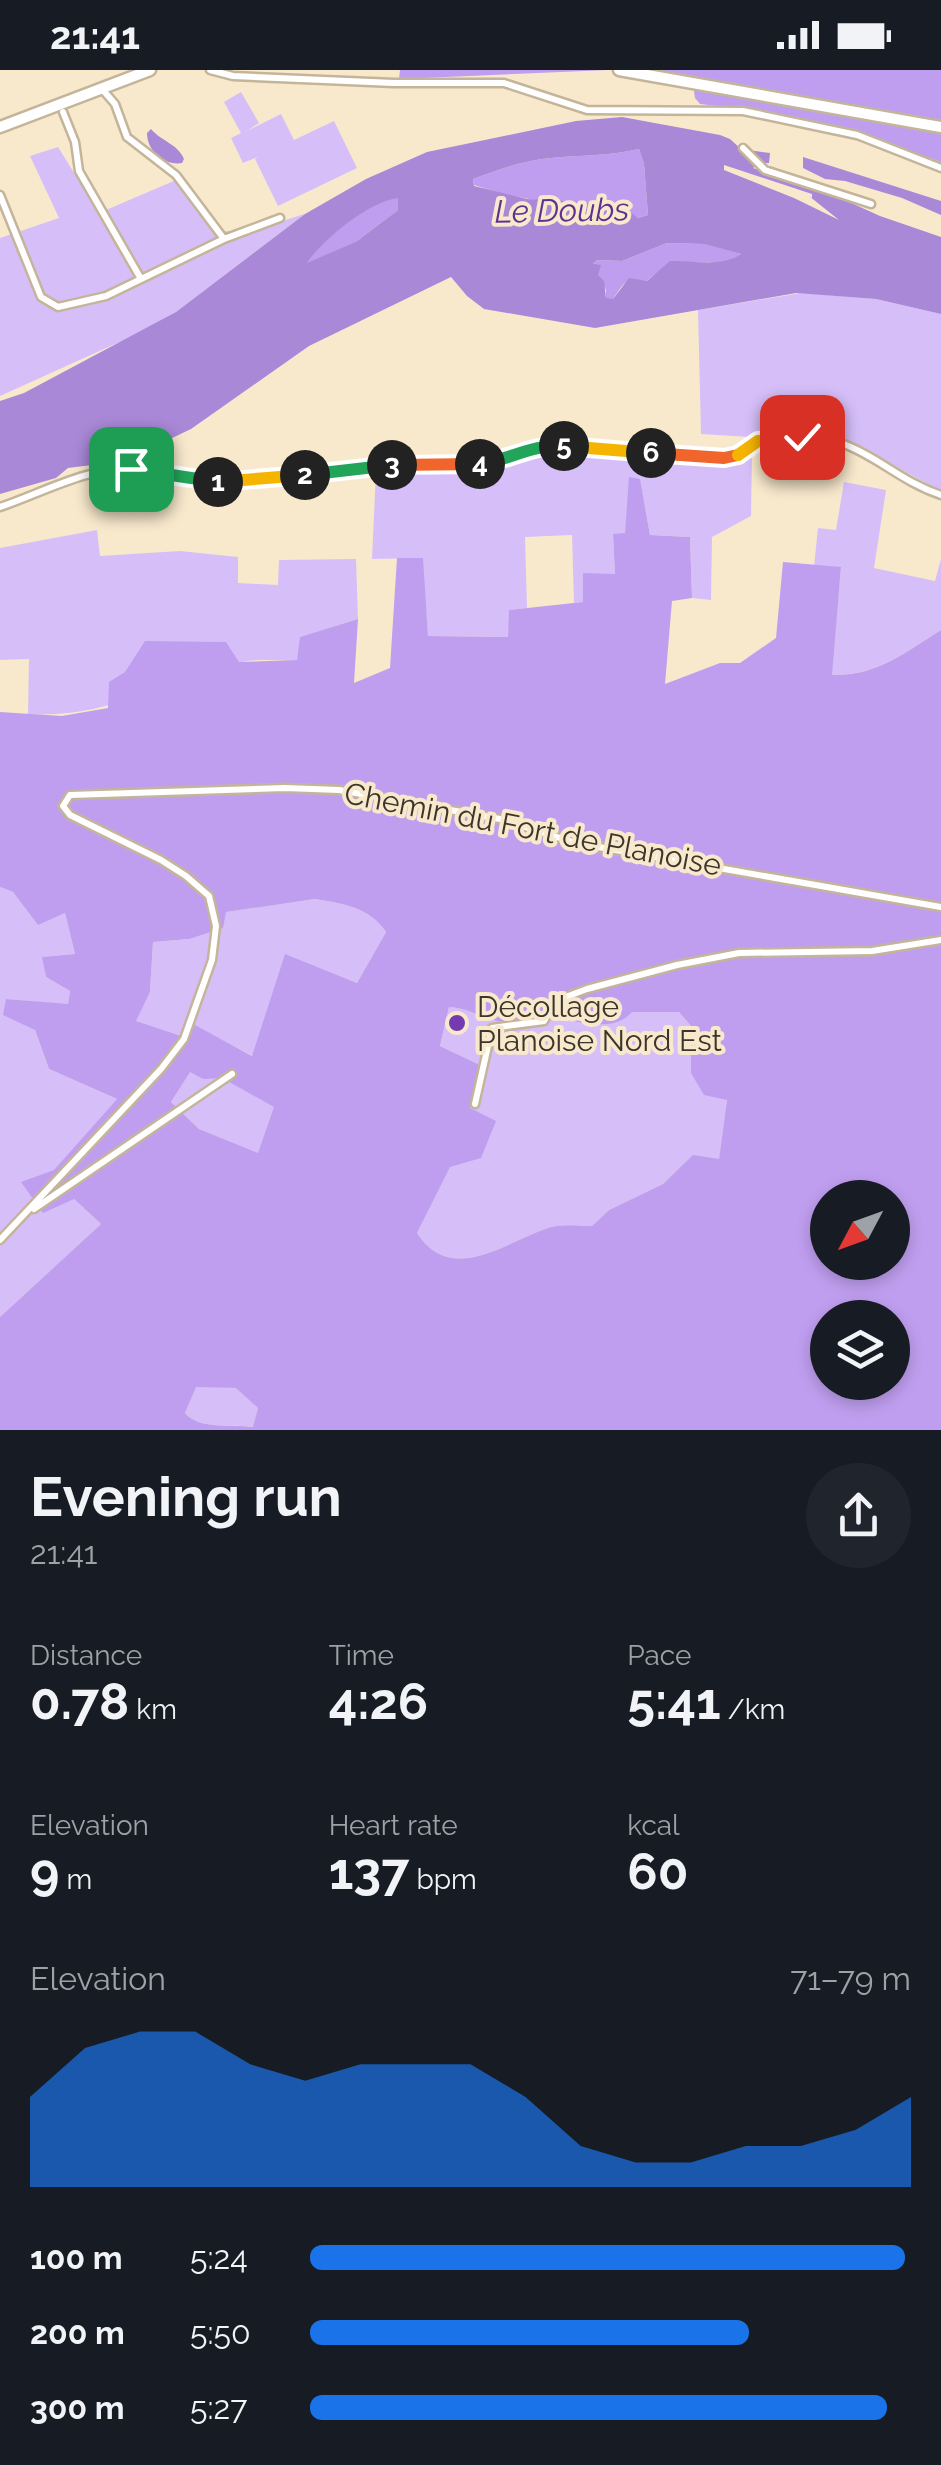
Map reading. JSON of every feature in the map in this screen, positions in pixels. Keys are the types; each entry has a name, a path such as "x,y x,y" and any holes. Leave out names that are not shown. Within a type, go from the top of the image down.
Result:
{"main road":[{"path":"0,127 150,70"},
{"path":"620,70 941,127"}],"street":[{"path":"210,70 233,76 394,84 504,82 587,110 743,111 857,135 941,168"},
{"path":"102,88 105,96 116,104 126,137 181,181 224,239"},
{"path":"63,112 75,142 79,172 141,279"},
{"path":"743,148 756,164 870,204"},
{"path":"0,194 32,281 41,297 58,307 106,296 224,239 280,218"},
{"path":"0,506 90,475 131,469 210,482 234,482 402,464 472,466 502,461 547,445 724,458 743,452 758,441 802,437 830,439 859,448 941,495"},
{"name":"Chemin du Fort de Planoise","path":"0,1240 161,1069 184,1039 212,960 216,926 208,896 161,860 70,815 63,806 70,794 339,790 500,820 576,843 941,906"},
{"path":"475,1104 492,1028 544,1021 554,1001 586,989 677,964 740,953 872,951 941,940"},
{"path":"22,1217 232,1074"}],"shaded area":[{"path":"400,70 608,70 399,79"},
{"path":"648,70 941,70 941,162 859,133 700,104 692,79"},
{"path":"241,92 259,123 247,131 281,114 294,140 334,121 357,168 278,206 255,159 258,157 243,163 231,138 241,133 224,102"},
{"path":"58,147 99,213 176,180 201,216 220,230 257,228 305,214 176,312 146,330 0,396 0,238 59,218 30,156"},
{"path":"639,149 648,215 638,218 613,207 529,199 474,185 473,179 531,161"},
{"path":"398,197 398,210 357,241 306,264 347,223"},
{"path":"667,243 705,244 741,254 720,262 673,265 647,281 627,282 613,299 606,299 606,290 592,265 597,260 622,261"},
{"path":"801,293 876,299 941,314 941,491 857,446 820,435 701,434 698,310"},
{"path":"546,448 731,464 752,452 751,516 712,537 711,600 692,598 690,537 650,535 640,480 630,478 625,534 613,534 615,574 583,602 574,603 572,535 525,537 527,608 510,610 508,637 428,636 422,558 372,559 376,471 410,467 461,472 500,467"},
{"path":"629,477 640,479 650,535 690,537 692,598 672,601 665,684 720,663 740,663 776,638 783,562 841,567 832,675 877,667 941,630 941,1430 0,1430 0,1317 101,1224 74,1199 43,1213 21,1182 54,1170 117,1099 49,1069 35,1030 3,1015 6,999 68,1004 70,991 46,977 42,957 75,954 65,913 38,925 13,892 0,887 0,712 62,716 108,708 109,682 125,672 145,641 226,642 239,662 297,660 300,637 358,619 354,683 390,668 397,558 423,558 428,636 508,637 509,610 583,602 583,573 615,574 613,534 625,533","holes":["315,899 364,912 386,932 357,983 285,954 252,1056 195,1025 188,1038 136,1021 150,992 153,942 189,939 223,928 226,912","449,1007 510,1023 552,1018 601,1024 613,1023 632,1012 679,1012 691,1026 691,1073 704,1095 727,1100 719,1159 693,1155 663,1184 609,1210 592,1226 550,1227 478,1256 445,1256 417,1233 450,1167 481,1158 496,1121 470,1108 480,1065 440,1046","190,1072 203,1079 222,1078 274,1107 258,1153 199,1129 171,1102","196,1387 236,1388 258,1408 253,1427 207,1424 185,1413"]},
{"path":"844,482 886,490 874,568 935,581 941,559 941,630 876,667 831,675 841,568 814,566 818,528 836,530"},
{"path":"97,530 100,556 180,551 238,557 238,583 278,585 279,560 356,559 358,619 301,637 297,660 243,661 109,705 57,714 28,714 29,659 0,660 0,548"},
{"path":"0,887 13,892 38,924 65,913 75,954 43,957 46,977 70,991 68,1005 6,999 35,1030 49,1069 117,1099 54,1171 74,1199 101,1224 0,1317"},
{"path":"315,899 364,912 386,932 357,983 285,955 253,1056 195,1026 189,1038 135,1021 150,992 153,942 189,939 225,912"},
{"path":"449,1007 468,1008 480,1015 609,1024 632,1012 679,1012 691,1026 691,1073 727,1100 719,1160 693,1156 663,1184 609,1210 592,1226 550,1227 478,1256 445,1256 417,1233 453,1151 480,1065 440,1046"},
{"path":"190,1071 222,1077 275,1107 258,1154 199,1129 171,1102"},
{"path":"196,1386 237,1388 258,1408 254,1427 207,1424 191,1418 185,1413"}],"water":[{"name":"Le Doubs","path":"622,117 720,135 741,149 770,153 769,163 753,168 813,190 816,187 880,216 941,237 941,314 876,299 796,293 595,328 484,309 451,277 309,346 191,429 124,461 68,468 56,478 0,494 0,401 24,393 176,312 305,214 366,179 427,152 576,121","holes":["639,149 648,215 638,218 625,208 527,199 474,186 473,179 531,161","724,165 812,194 812,198 809,196 839,220 724,170","398,198 398,210 357,241 307,263 348,223","667,243 704,244 741,254 716,262 670,261 647,281 629,278 613,299 606,298 604,281 598,275 601,265 593,264 597,260 622,261"]},
{"path":"151,129 178,150 184,159 182,163 163,160 153,151 147,133"},
{"path":"803,157 941,201 941,215 902,198 825,179 803,168"}],"place":[{"name":"Décollage Planoise Nord Est","path":"457,1023"}],"route":[{"path":"131,469 210,482 234,482 402,464 472,466 502,461 547,445 724,458 734,457 758,441 802,437"}]}
